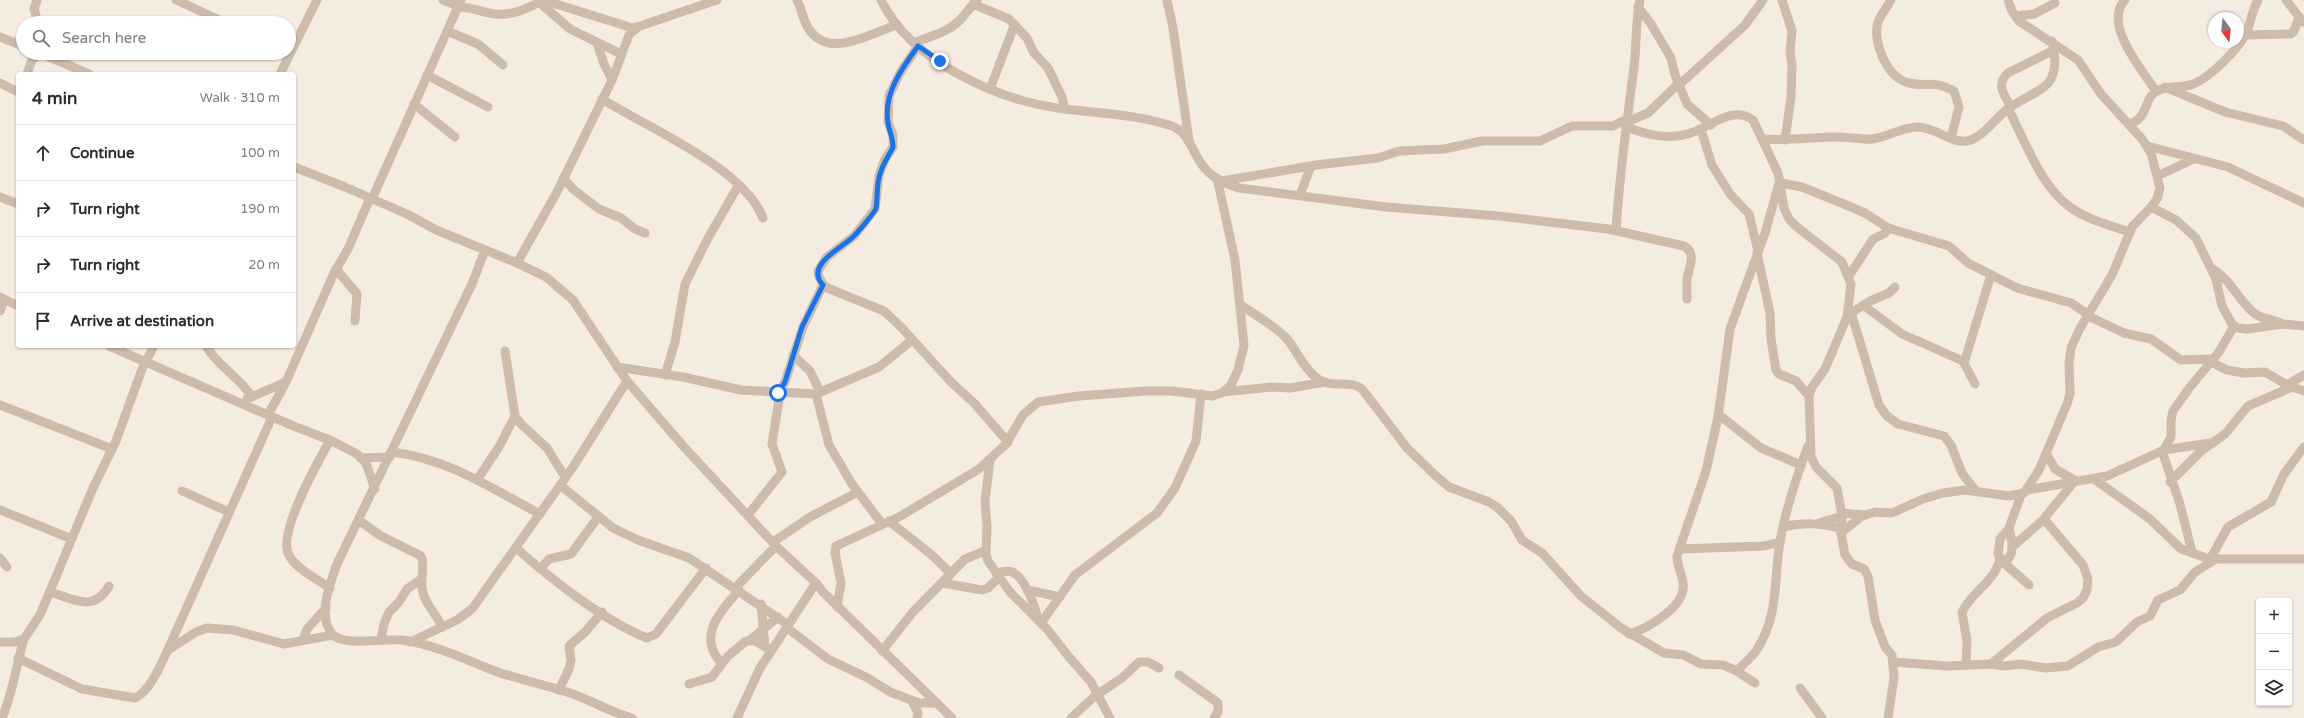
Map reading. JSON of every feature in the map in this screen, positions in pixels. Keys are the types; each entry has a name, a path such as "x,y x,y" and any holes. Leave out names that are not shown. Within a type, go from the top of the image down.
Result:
{"street":[{"path":"36,16 34,9 37,0"},
{"path":"176,0 211,16"},
{"path":"296,39 317,0"},
{"path":"443,0 496,14 508,14 542,1 636,29"},
{"path":"517,262 563,178 612,80 629,35 636,29 717,0"},
{"path":"796,0 807,26 814,34 829,43 840,45 853,42 896,25"},
{"path":"881,0 889,17 916,44 964,77 990,89 1018,99 1065,109 1107,114 1174,126 1184,134 1203,166 1220,180 1239,188 1386,207 1499,216 1616,231 1688,248 1691,258 1687,279 1687,299"},
{"path":"1167,0 1173,28 1189,142"},
{"path":"1220,180 1311,166 1378,158 1399,151 1444,149 1482,142 1540,141 1572,126 1614,126 1626,123 1648,113 1744,25 1763,0"},
{"path":"1782,0 1792,31 1790,52 1792,65 1791,97 1785,140"},
{"path":"1891,0 1878,21 1876,34 1883,56 1892,72 1901,81 1910,84 1938,84 1954,91 1958,107 1951,138"},
{"path":"1966,665 1967,642 1962,612 1976,591 1996,571 2002,561 2000,539 2009,528 2024,492 2039,470 2068,399 2071,348 2112,275 2130,232 2151,207 2159,192 2157,176 2151,153 2130,124 2101,94 2078,60 2052,40 2019,21 2008,0"},
{"path":"2125,0 2119,11 2122,37 2130,52 2156,91"},
{"path":"2130,124 2142,117 2149,98 2156,91 2165,87 2192,84 2220,65 2245,35 2258,0"},
{"path":"2245,35 2291,34 2302,20 2286,0"},
{"path":"542,1 570,29 621,54"},
{"path":"1008,442 974,403 951,382 884,311 823,285 818,271 827,257 854,236 875,209 879,175 885,159 893,147 893,135 888,122 889,96 916,44 933,37 959,22 976,2 1009,20 1027,38 1034,53 1048,68 1062,97 1065,109"},
{"path":"2016,16 2034,14 2055,3"},
{"path":"18,658 82,689 134,698 139,696 147,686 168,650 230,512 266,414 286,382 336,269 348,249 459,4"},
{"path":"1639,4 1671,58 1678,85 1687,104 1711,125"},
{"path":"1616,231 1618,187 1634,65 1635,26 1639,4"},
{"path":"990,89 1014,26"},
{"path":"447,31 478,44 503,65"},
{"path":"0,37 16,43"},
{"path":"1763,139 1785,140 1838,137 1862,140 1889,135 1901,130 1917,127 1934,129 1958,142 1972,140 2010,107 2050,80 2054,70 2054,50 2052,40"},
{"path":"597,43 612,80"},
{"path":"2054,50 2008,73 2002,78 2001,88 2036,165 2057,195 2068,206 2080,214 2130,232"},
{"path":"28,72 32,60"},
{"path":"57,60 85,72"},
{"path":"281,72 286,60"},
{"path":"427,75 488,107"},
{"path":"0,83 16,91"},
{"path":"2165,87 2225,112 2283,126 2304,140"},
{"path":"602,100 633,119 682,144 713,164 756,203 764,218"},
{"path":"414,104 454,137"},
{"path":"1626,123 1647,135 1668,137 1684,135 1701,130 1728,115 1745,115 1753,120 1763,139 1780,181 1784,208 1789,219 1842,262 1849,276 1851,284 1847,317 1841,335 1825,369 1812,387 1809,396 1811,456 1816,467 1837,488 1842,515 1845,555 1852,564 1864,569 1868,576 1875,620 1885,647 1891,652 1894,662 1894,678 1888,718"},
{"path":"1701,130 1712,165 1736,201 1749,214 1770,313 1771,339 1776,370 1779,374 1796,381 1809,396"},
{"path":"2147,146 2228,168 2304,203"},
{"path":"2157,176 2194,159"},
{"path":"1300,195 1311,166"},
{"path":"296,168 371,199 436,230 517,262 546,277 573,300 627,381 709,476 748,515 774,544 816,582 838,607 952,718"},
{"path":"563,178 596,207 620,218 635,229 645,233"},
{"path":"1220,180 1234,253 1244,345 1238,370 1231,385 1223,392"},
{"path":"1629,634 1646,629 1656,623 1683,592 1683,583 1677,566 1677,556 1706,471 1718,414 1730,329 1780,181"},
{"path":"1780,181 1802,187 1865,213 1889,228 1949,246 1968,263 1991,275 2028,292 2071,303 2089,315 2124,333 2151,339 2181,360 2212,361 2227,370 2244,373 2265,372 2290,386 2304,391"},
{"path":"665,375 675,342 685,284 707,240 738,186"},
{"path":"0,197 16,203"},
{"path":"2151,207 2187,228 2199,243 2211,268 2222,306 2234,326 2247,329 2282,324 2304,326"},
{"path":"1849,276 1873,239 1884,234 1889,228"},
{"path":"485,250 472,284 360,521 337,564 326,608 328,626 333,635 338,639 349,641 382,639 410,642 445,650 492,670 559,690 632,718"},
{"path":"2211,268 2220,272 2255,314 2275,320 2282,324"},
{"path":"336,269 356,294 355,321"},
{"path":"1964,363 1991,275"},
{"path":"748,515 782,472 772,444 779,393 785,382 802,327 823,285"},
{"path":"1851,314 1862,305 1889,294 1895,287"},
{"path":"0,311 2,298 16,305"},
{"path":"1849,303 1879,405 1887,416 1898,424 1944,436 1951,445 1962,473 1975,490"},
{"path":"1240,305 1275,328 1287,340 1314,376 1325,382"},
{"path":"1862,305 1902,334 1964,363 1975,384"},
{"path":"2192,552 2180,504 2170,482 2163,450 2171,437 2171,420 2174,411 2228,339 2234,326"},
{"path":"618,367 741,390 779,393 818,393 878,367 912,340"},
{"path":"114,348 330,440 356,454 361,458 371,474 375,489"},
{"path":"2,718 10,701 18,658 24,639 40,615 93,488 112,450 146,361 153,348"},
{"path":"208,348 215,358 244,385 266,414"},
{"path":"505,351 516,416 521,424 547,448 565,477"},
{"path":"793,355 810,371 818,393 829,445 858,492 885,523 933,556 950,573"},
{"path":"2170,482 2201,451 2225,434 2248,406 2290,386 2303,375"},
{"path":"410,642 457,620 472,610 560,485 627,381"},
{"path":"238,402 286,382"},
{"path":"838,607 841,583 835,553 836,546 899,517 967,477 990,460 1008,442 1028,409 1038,402 1139,392 1172,391 1212,396 1223,392 1272,387 1290,388 1325,382 1358,386 1407,448 1436,476 1449,487 1489,502 1497,507 1511,521 1522,540 1542,553 1581,596 1629,634 1664,653 1684,655 1701,664 1723,666 1737,671 1755,683"},
{"path":"1040,622 1082,569 1157,513 1176,488 1196,441 1200,394"},
{"path":"0,405 112,450"},
{"path":"1718,414 1761,448 1801,465"},
{"path":"477,480 499,447 516,416"},
{"path":"330,440 302,494 290,525 286,542 288,553 296,563 330,588"},
{"path":"1737,671 1755,652 1762,640 1771,616 1777,585 1780,542 1783,527 1810,440"},
{"path":"1819,524 1842,515 1864,515 1875,512 1892,513 1923,499 1943,494 1975,490 2009,496 2094,479 2107,476 2163,450 2214,443"},
{"path":"1894,662 1918,665 1990,664 2005,666 2021,664 2045,668 2068,666 2098,647 2116,642 2137,622 2150,616 2158,600 2180,590 2196,572 2209,561 2228,527 2271,502 2284,474 2304,446"},
{"path":"2046,453 2055,469 2075,482"},
{"path":"361,458 391,454 427,458 477,480 540,514"},
{"path":"990,460 985,501 987,526 985,551 997,576 1040,622 1091,682 1110,718"},
{"path":"2094,479 2150,519 2181,549 2192,552 2209,561 2222,558 2257,561 2304,559"},
{"path":"2012,547 2044,519 2075,482"},
{"path":"560,485 613,528 689,558 706,568 761,604 828,658 868,678 890,692 912,701 937,703"},
{"path":"182,491 230,512"},
{"path":"721,663 711,649 711,636 716,621 737,589 774,544 810,517 858,492"},
{"path":"1,512 72,539"},
{"path":"1842,531 1864,515"},
{"path":"540,569 548,559 571,554 598,516"},
{"path":"1990,664 2047,618 2080,600 2087,590 2088,579 2083,565 2044,519"},
{"path":"360,521 381,536 421,556 424,565 420,580 423,594 442,627"},
{"path":"1783,527 1804,523 1819,524 1842,531"},
{"path":"2002,561 2010,558 2012,547 2009,528"},
{"path":"1680,549 1764,546 1780,542"},
{"path":"516,548 540,569 602,612 636,633 648,638 652,637 706,568"},
{"path":"882,651 913,612 964,559 985,551"},
{"path":"0,558 7,567"},
{"path":"2002,561 2029,585"},
{"path":"942,583 982,590 988,588 997,576 1011,572 1016,575 1027,590 1040,622"},
{"path":"382,639 384,624 389,612 399,602 407,589 420,580"},
{"path":"737,718 744,698 768,648 816,582"},
{"path":"50,592 81,602 92,602 102,597 109,586"},
{"path":"1027,590 1060,597"},
{"path":"761,604 768,648"},
{"path":"303,640 307,629 326,608"},
{"path":"559,690 569,669 571,660 569,646 585,632 602,612"},
{"path":"689,684 712,677 721,663 778,617"},
{"path":"168,650 196,632 207,628 233,630 284,644 333,635"},
{"path":"0,642 14,642 24,639"},
{"path":"750,640 768,648"},
{"path":"1071,718 1098,693 1122,678 1139,662 1148,662 1159,668"},
{"path":"1179,674 1218,703 1218,712 1214,718"},
{"path":"1800,688 1822,718"},
{"path":"912,701 918,713 917,718"}],"route":[{"path":"778,393 788,374 790,363 802,327 810,314 823,285 820,282 818,271 827,257 834,250 845,244 854,236 864,222 872,216 875,209 879,175 885,159 893,147 893,135 888,122 887,109 889,96 900,73 918,46 940,61"}]}
